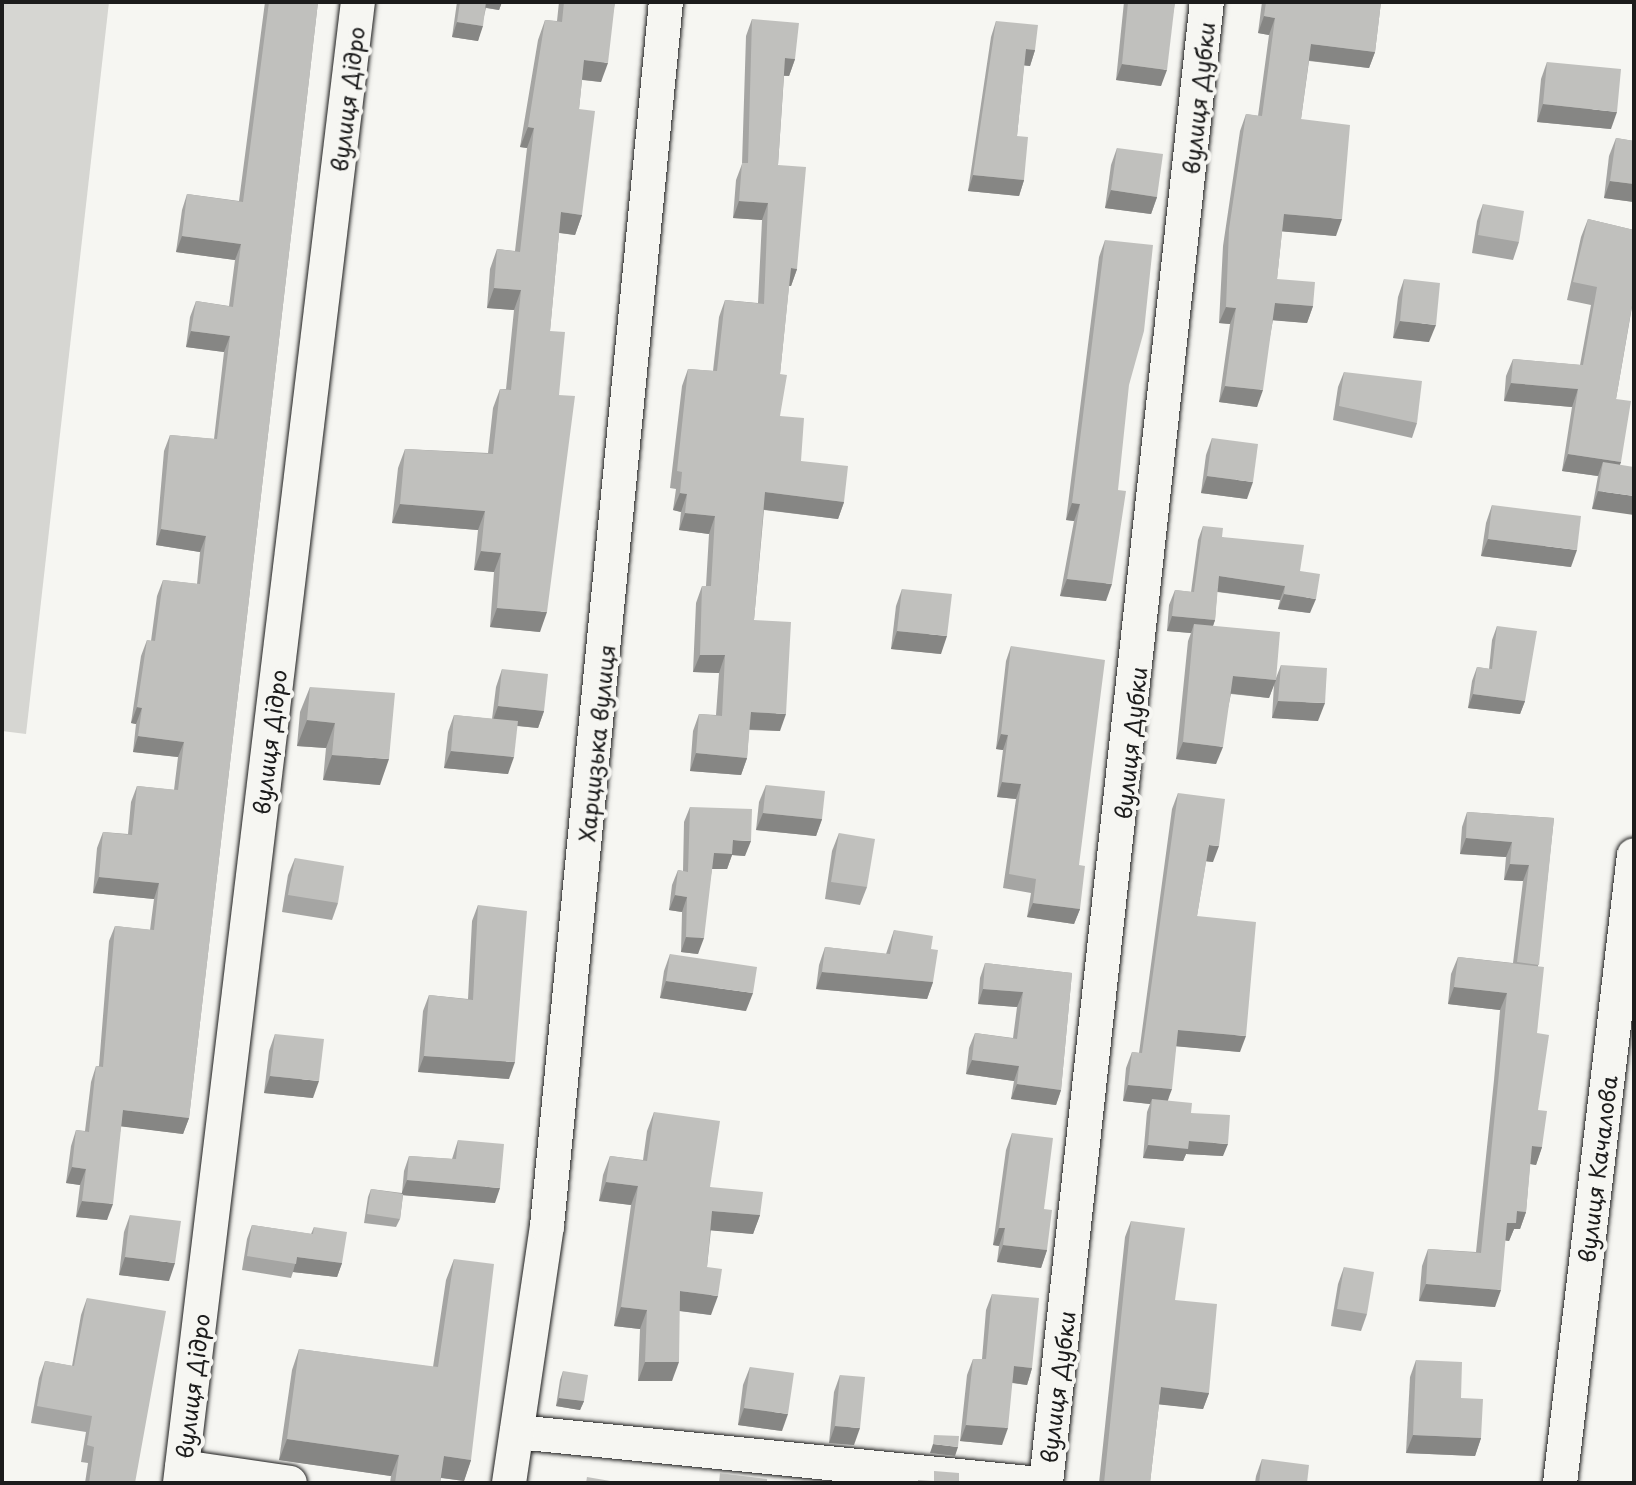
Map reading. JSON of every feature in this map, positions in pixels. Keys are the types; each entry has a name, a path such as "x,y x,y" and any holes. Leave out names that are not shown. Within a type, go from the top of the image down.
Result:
{"street":[{"name":"вулиця Дідро","path":"181,1475 358,2"},
{"name":"Харцизька вулиця","path":"509,1483 547,1226 666,2"},
{"name":"вулиця Дубки","path":"1046,1483 1207,2"},
{"name":"вулиця Качалова","path":"1560,1483 1629,944 1634,855"},
{"path":"517,1432 1029,1483"},
{"path":"181,1475 290,1483"}],"shaded area":[{"path":"2,2 109,2 26,734 2,731"}],"building":[{"path":"269,2 318,2 189,1118 123,1110 113,1204 82,1201 86,1169 72,1167 76,1130 89,1132 96,1066 103,1067 115,926 154,930 159,883 99,877 103,832 132,835 137,786 178,790 184,742 138,736 142,708 137,707 147,640 155,641 163,580 200,584 206,536 161,529 170,435 217,439 230,336 191,331 196,301 233,307 241,244 182,236 187,194 243,202"},
{"path":"460,2 486,2 483,26 457,22"},
{"path":"564,2 615,2 608,63 584,60 579,109 595,111 582,215 561,212 550,331 565,332 559,395 575,396 547,612 497,608 501,553 481,551 485,511 400,504 405,449 493,454 500,389 511,390 521,290 494,288 497,249 520,252 534,128 528,127 545,20 562,22"},
{"path":"1128,2 1175,2 1167,70 1122,64"},
{"path":"1266,2 1381,2 1375,52 1311,44 1301,119 1350,125 1342,219 1284,214 1277,279 1315,282 1313,306 1275,303 1263,390 1225,386 1236,308 1226,307 1229,229 1246,114 1262,116 1275,18 1264,16"},
{"path":"752,19 799,23 795,59 785,58 778,165 806,167 797,269 791,268 780,374 787,375 780,416 804,418 801,461 848,466 844,502 765,492 754,620 791,622 786,714 751,712 747,758 696,753 699,714 722,716 725,655 700,655 702,586 711,586 715,516 685,513 687,494 680,493 682,472 677,471 688,369 717,371 725,300 764,304 768,203 739,201 742,163 748,163"},
{"path":"996,21 1038,25 1035,50 1026,49 1017,136 1028,137 1024,180 973,175"},
{"path":"1547,62 1621,69 1617,112 1543,104"},
{"path":"1616,138 1634,141 1634,184 1610,181"},
{"path":"1117,148 1163,154 1157,197 1111,190"},
{"path":"1483,204 1524,211 1519,242 1478,235"},
{"path":"1588,219 1634,230 1634,294 1616,399 1631,401 1621,462 1568,454 1578,389 1511,383 1513,359 1583,365 1597,287 1573,282"},
{"path":"1105,240 1153,245 1144,331 1129,385 1118,490 1126,491 1112,584 1067,579 1080,504 1072,503"},
{"path":"1404,279 1440,283 1436,325 1400,321"},
{"path":"1344,372 1422,381 1417,423 1339,406"},
{"path":"1212,438 1258,444 1253,482 1207,476"},
{"path":"1603,462 1634,467 1634,496 1598,491"},
{"path":"1492,505 1581,516 1577,550 1488,539"},
{"path":"1203,526 1223,528 1222,537 1304,545 1300,571 1320,574 1316,599 1284,594 1285,586 1219,576 1215,620 1172,616 1175,590 1194,592"},
{"path":"902,589 952,594 947,636 897,631"},
{"path":"1194,624 1280,632 1276,680 1233,676 1223,747 1183,742"},
{"path":"1497,626 1537,631 1525,701 1473,694 1477,667 1492,669"},
{"path":"1011,646 1105,660 1079,865 1085,866 1080,909 1033,903 1036,879 1009,874 1021,784 1002,782 1008,735 1001,734"},
{"path":"1281,665 1327,668 1325,703 1278,701"},
{"path":"502,669 548,674 544,711 498,706"},
{"path":"310,687 395,693 389,759 332,755 335,723 307,720"},
{"path":"454,715 518,721 514,757 451,751"},
{"path":"766,785 825,791 822,819 763,813"},
{"path":"1178,793 1225,799 1219,846 1209,845 1197,916 1256,922 1246,1036 1178,1030 1172,1089 1128,1085 1132,1052 1142,1053"},
{"path":"690,807 752,809 751,841 733,840 732,854 714,853 704,938 686,937 687,897 675,895 678,870 688,872"},
{"path":"1467,812 1554,818 1539,965 1517,962 1529,865 1510,864 1512,842 1466,838"},
{"path":"839,833 875,839 867,887 831,882"},
{"path":"295,858 344,866 338,903 288,895"},
{"path":"478,905 527,911 515,1062 424,1056 429,995 473,1000"},
{"path":"894,930 933,936 931,949 938,950 933,982 822,972 825,947 890,954"},
{"path":"670,954 757,967 753,993 666,981"},
{"path":"1458,957 1544,967 1537,1033 1549,1035 1538,1110 1547,1111 1542,1147 1532,1146 1526,1212 1517,1211 1516,1223 1507,1223 1501,1290 1426,1284 1428,1249 1481,1253 1507,993 1454,987"},
{"path":"985,963 1072,973 1061,1090 1017,1084 1019,1066 972,1060 975,1033 1017,1039 1023,992 983,989"},
{"path":"275,1034 324,1039 319,1081 270,1076"},
{"path":"1152,1099 1192,1103 1191,1113 1230,1115 1228,1144 1189,1141 1188,1149 1148,1145"},
{"path":"654,1112 720,1121 710,1187 763,1192 760,1215 712,1211 707,1267 722,1269 718,1296 680,1291 679,1362 645,1362 647,1310 621,1307 638,1186 606,1182 610,1156 647,1161"},
{"path":"1012,1133 1053,1138 1044,1209 1052,1210 1047,1250 1003,1245 1005,1228 999,1228"},
{"path":"458,1140 504,1144 500,1188 407,1180 409,1156 456,1159"},
{"path":"371,1189 403,1194 400,1219 367,1214"},
{"path":"130,1215 181,1221 175,1263 125,1257"},
{"path":"1131,1221 1185,1228 1175,1300 1217,1304 1209,1393 1161,1387 1150,1483 1104,1483"},
{"path":"252,1225 313,1234 314,1227 347,1232 342,1263 297,1257 296,1264 247,1256"},
{"path":"454,1259 494,1264 471,1460 444,1456 440,1483 395,1483 399,1455 287,1439 299,1349 438,1367"},
{"path":"1344,1267 1374,1272 1367,1314 1337,1309"},
{"path":"992,1294 1039,1298 1032,1368 1014,1366 1008,1428 966,1425 973,1359 986,1359"},
{"path":"87,1298 166,1311 135,1483 89,1483 94,1447 87,1445 92,1416 37,1406 45,1361 74,1366"},
{"path":"1416,1360 1462,1362 1461,1398 1483,1399 1481,1438 1413,1435"},
{"path":"750,1367 794,1373 788,1414 744,1408"},
{"path":"563,1371 588,1375 584,1401 559,1398"},
{"path":"840,1375 865,1377 860,1428 835,1426"},
{"path":"934,1435 959,1436 958,1447 933,1444"},
{"path":"1262,1459 1309,1465 1307,1483 1259,1483"},
{"path":"934,1471 959,1473 959,1482 968,1483 918,1483 918,1480 934,1481"},
{"path":"720,1473 767,1479 767,1483 719,1483"},
{"path":"587,1477 622,1483 586,1483"}]}
